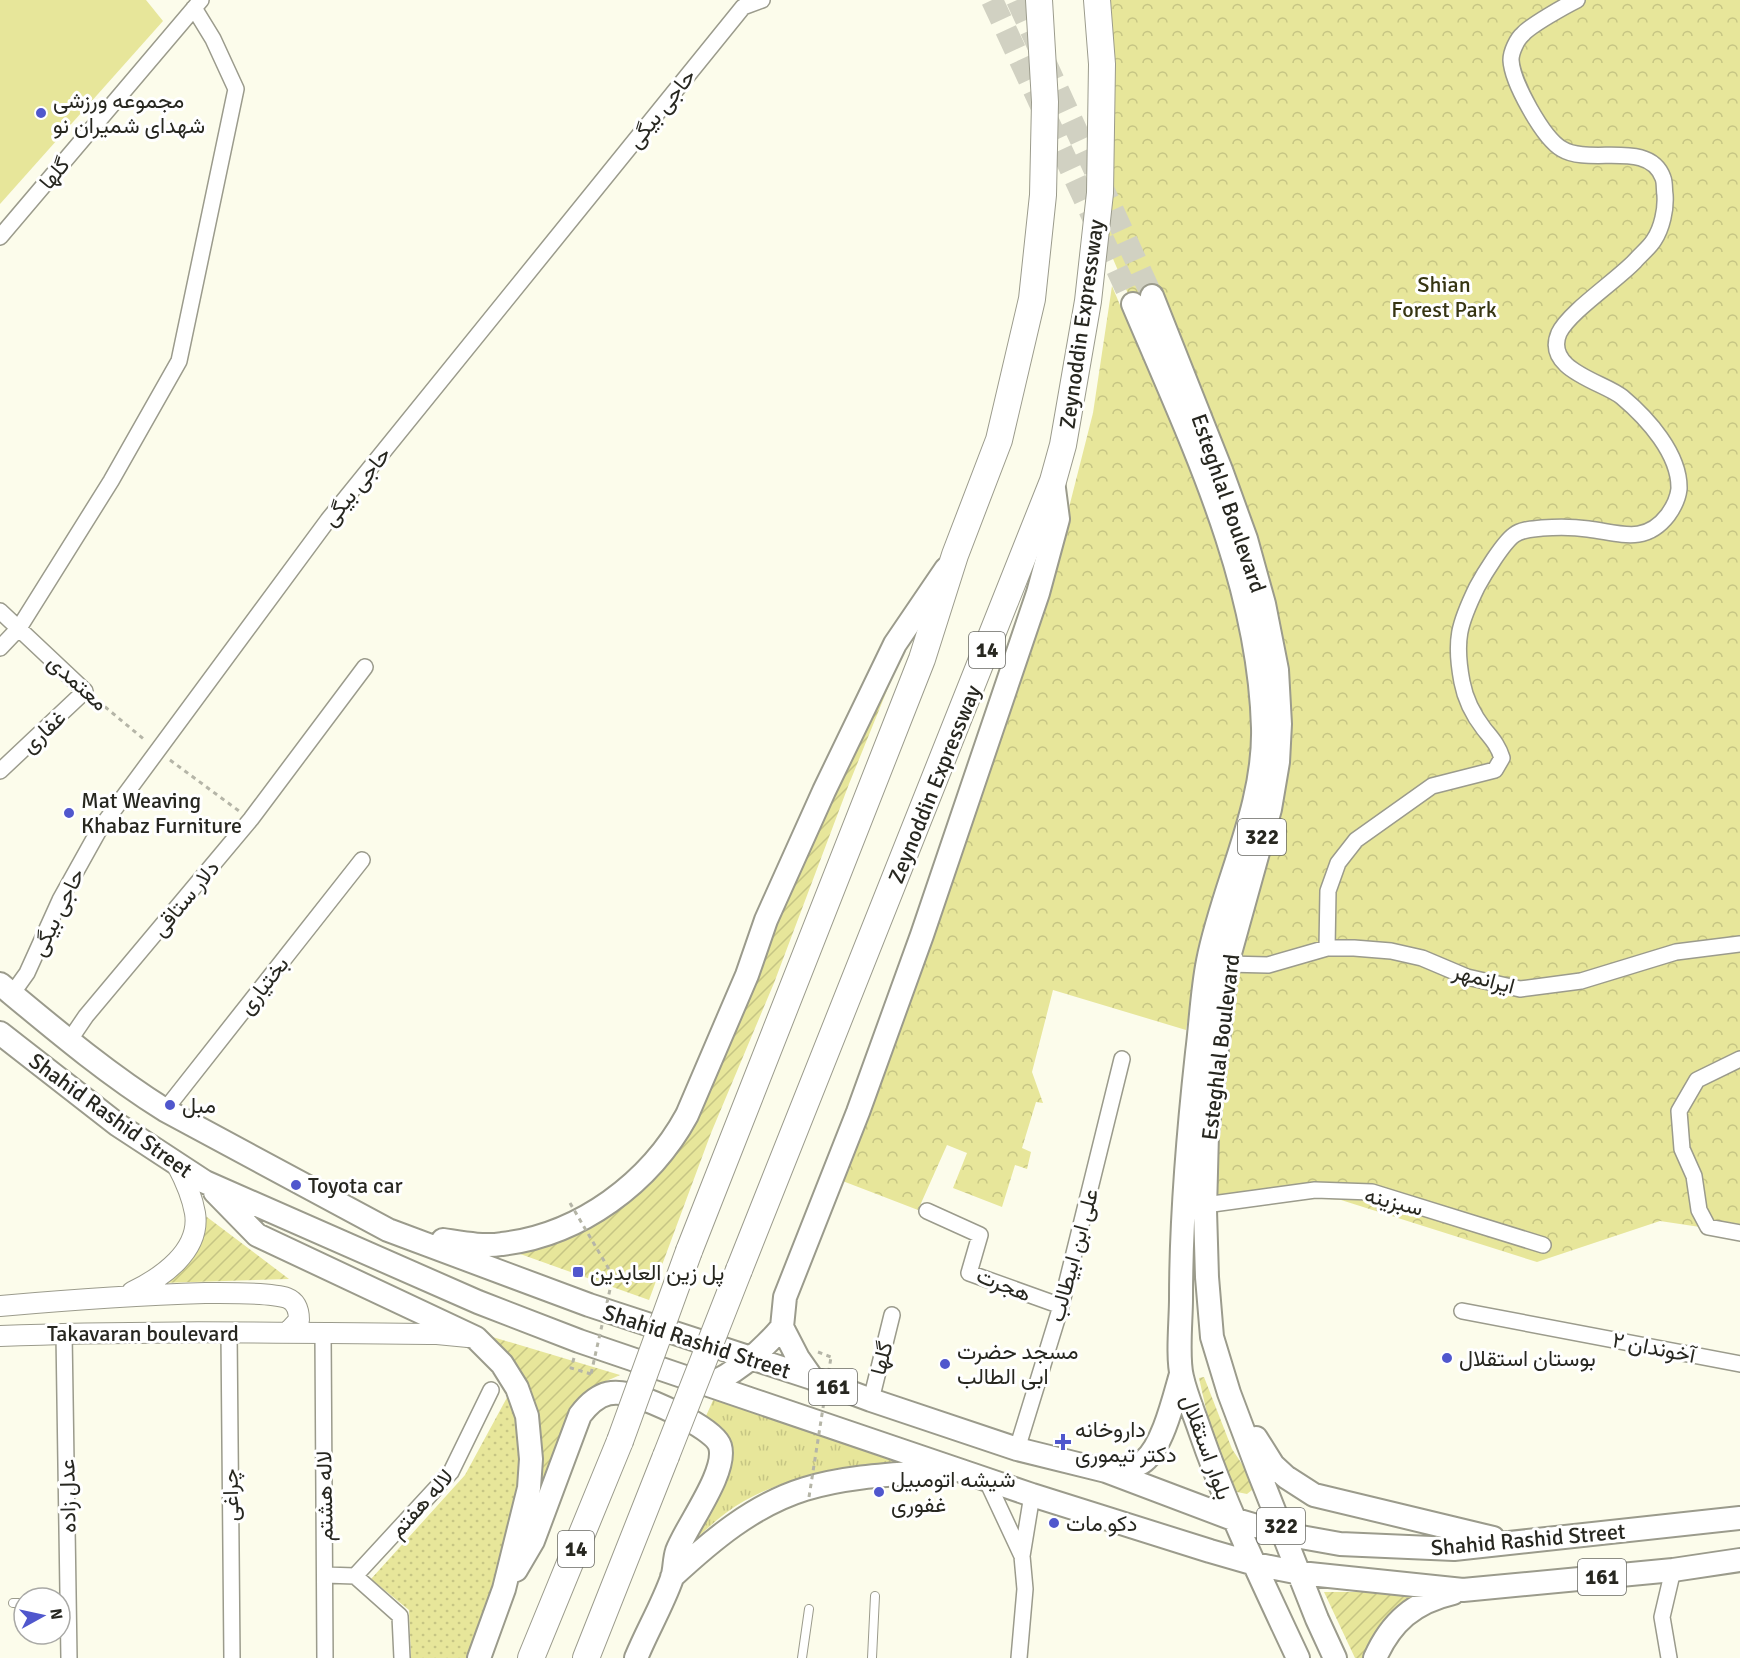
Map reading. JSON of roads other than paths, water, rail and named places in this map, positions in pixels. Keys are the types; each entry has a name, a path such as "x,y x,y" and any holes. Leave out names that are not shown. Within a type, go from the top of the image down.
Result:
{"highway":[{"name":"14","path":"531,1658 620,1441 689,1251 922,659 955,555 999,440 1032,299 1043,195 1045,102 1039,0"},
{"name":"Zeynoddin Expressway","path":"586,1658 1053,481 1064,445 1088,301 1100,193 1102,64 1097,0"}],"main road":[{"name":"Esteghlal Boulevard","path":"1181,1374 1181,1259 1188,1135 1208,961 1252,805 1259,771 1262,722 1260,680 1251,631 1234,564 1143,300 1217,459 1246,539 1264,604 1277,670 1280,724 1278,762 1270,808 1227,964 1207,1134 1205,1204 1207,1277 1212,1337 1229,1393 1317,1618 1335,1658"},
{"path":"812,1378 798,1358 782,1327 785,1297 858,1112 914,957 1038,593 1058,519 1053,481"},
{"path":"388,1230 470,1244 501,1245 556,1231 609,1202 632,1185 675,1137 687,1115 747,975 766,920 895,644 955,555"},
{"name":"Shahid Rashid Street","path":"6,989 69,1041 141,1095 388,1230 589,1305 812,1378 1017,1449 1107,1471 1233,1519 1284,1534 1340,1544 1442,1548 1515,1543 1740,1518"},
{"name":"Shahid Rashid Street","path":"0,1033 118,1125 205,1182 478,1302 579,1341 1032,1495 1255,1564 1300,1573 1463,1590 1673,1570 1740,1560"},
{"path":"126,1295 154,1281 181,1257 189,1244 194,1231 195,1215 188,1189 177,1165"},
{"path":"205,1182 257,1236 476,1338 502,1364 517,1388 530,1435 529,1488 504,1589 479,1658"},
{"name":"Takavaran boulevard","path":"0,1306 126,1295 233,1293 287,1298 299,1311 299,1320 287,1333"},
{"path":"709,1385 732,1374 767,1345 782,1327"},
{"name":"Takavaran boulevard","path":"0,1336 64,1333 229,1332 437,1334 476,1338"},
{"path":"1107,1471 1128,1468 1143,1462 1152,1452 1168,1420 1181,1374"},
{"name":"بلوار استقلال","path":"1181,1374 1214,1473 1233,1519"},
{"path":"504,1589 533,1541 580,1415 590,1401 604,1394 627,1393 665,1407 713,1435 720,1446 721,1460 712,1484 677,1551 672,1577 636,1658"},
{"path":"1229,1393 1273,1465 1286,1478 1314,1495 1515,1543"},
{"path":"672,1577 707,1545 754,1511 803,1489 886,1475 956,1469"},
{"name":"322","path":"1233,1519 1298,1658"},
{"path":"1375,1658 1383,1639 1414,1608 1433,1597 1463,1590"}],"street":[{"path":"741,4 762,0"},
{"path":"1328,948 1328,891 1338,863 1356,840 1432,786 1495,770 1502,758 1498,744 1483,728 1470,706 1462,686 1459,658 1458,636 1464,612 1486,568 1513,535 1528,530 1587,529 1622,536 1645,534 1660,526 1674,507 1679,488 1674,463 1659,436 1620,395 1578,375 1561,359 1557,345 1559,333 1572,317 1624,273 1654,240 1666,206 1663,178 1655,165 1629,154 1587,156 1564,150 1550,139 1530,109 1511,59 1514,46 1523,33 1577,0"},
{"path":"0,648 19,628 111,481 179,361 236,89 198,4"},
{"name":"گلها","path":"0,237 198,4"},
{"name":"حاجی بیگی","path":"6,989 27,973 60,900 99,830 328,520 741,4"},
{"name":"معتمدی","path":"0,611 85,691"},
{"name":"دلار ستاقی","path":"69,1041 94,1007 250,819 365,667"},
{"name":"غفاری","path":"0,771 85,691"},
{"name":"بختیاری","path":"165,1110 362,860"},
{"name":"ایرانمهر","path":"1227,964 1268,965 1328,948 1390,951 1422,958 1467,977 1520,989 1581,981 1676,952 1740,944"},
{"name":"علی ابن ابیطالب","path":"1017,1449 1061,1306 1122,1059"},
{"path":"1740,1059 1697,1080 1679,1111 1682,1149 1694,1176 1699,1210 1708,1227 1740,1233"},
{"name":"سبزینه","path":"1205,1204 1315,1190 1372,1192 1543,1245"},
{"name":"هجرت","path":"927,1211 980,1234 969,1273 1061,1306"},
{"name":"آخوندان ۲","path":"1462,1311 1740,1364"},
{"name":"گلها","path":"871,1400 891,1315"},
{"name":"چراغی","path":"229,1332 232,1658"},
{"name":"عدل زاده","path":"64,1333 64,1586"},
{"name":"لاله هشتم","path":"322,1333 325,1658"},
{"name":"لاله هفتم","path":"354,1576 451,1472 491,1390"},
{"path":"986,1479 1022,1556"},
{"path":"1019,1658 1025,1589 1022,1556 1032,1495"},
{"path":"1669,1658 1662,1617 1673,1570"},
{"path":"325,1575 354,1576 400,1616 402,1658"}],"lane":[{"path":"872,1658 875,1596"},
{"path":"802,1658 809,1609"}],"tunnel":[{"path":"992,0 1133,304"},
{"path":"1017,0 1152,296"}],"place":[{"name":"مجموعه ورزشی شهدای شمیران نو","path":"41,113"},
{"name":"Mat Weaving Khabaz Furniture","path":"69,813"},
{"name":"مبل","path":"170,1105"},
{"name":"Toyota car","path":"296,1185"},
{"name":"پل زین العابدین","path":"578,1272"},
{"name":"بوستان استقلال","path":"1447,1358"},
{"name":"مسجد حضرت ابی الطالب","path":"945,1364"},
{"name":"داروخانه دکتر تیموری","path":"1063,1442"},
{"name":"شیشه اتومبیل غفوری","path":"879,1492"},
{"name":"دکو مات","path":"1054,1523"}],"park label":[{"name":"Shian Forest Park","path":"1444,296"}]}
